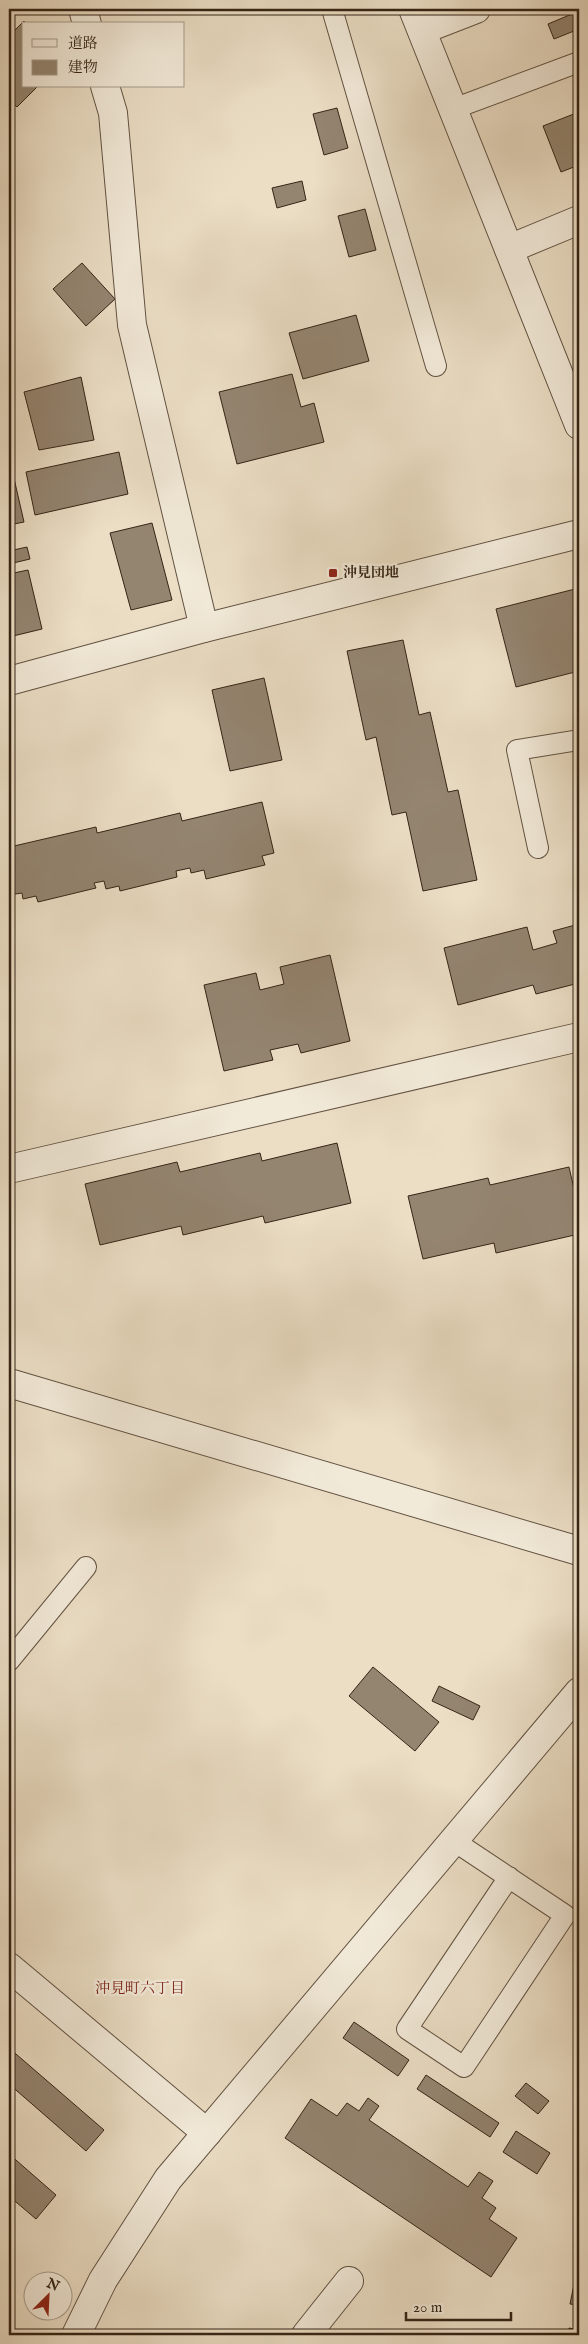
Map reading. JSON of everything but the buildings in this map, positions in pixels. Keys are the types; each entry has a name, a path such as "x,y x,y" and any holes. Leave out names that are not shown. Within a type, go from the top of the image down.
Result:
{"street":[{"path":"83,9 86,22"},
{"path":"476,9 418,19 579,425"},
{"path":"106,88 113,113 132,325 204,628"},
{"path":"509,249 579,220"},
{"path":"9,680 204,628 579,534"},
{"path":"9,1169 579,1037"},
{"path":"9,1382 579,1551"},
{"path":"76,2335 103,2280 168,2179 579,1692"},
{"path":"9,1967 207,2133"},
{"path":"306,2335 349,2281"}],"lane":[{"path":"332,9 436,366"},
{"path":"453,109 579,62"},
{"path":"538,848 517,750 579,740"},
{"path":"9,1661 86,1567"},
{"path":"454,1840 509,1877 565,1915 464,2067 407,2029 509,1877"}],"place":[{"name":"沖見団地","path":"333,573"}],"district":[{"name":"沖見町六丁目","path":"140,1988"}]}
